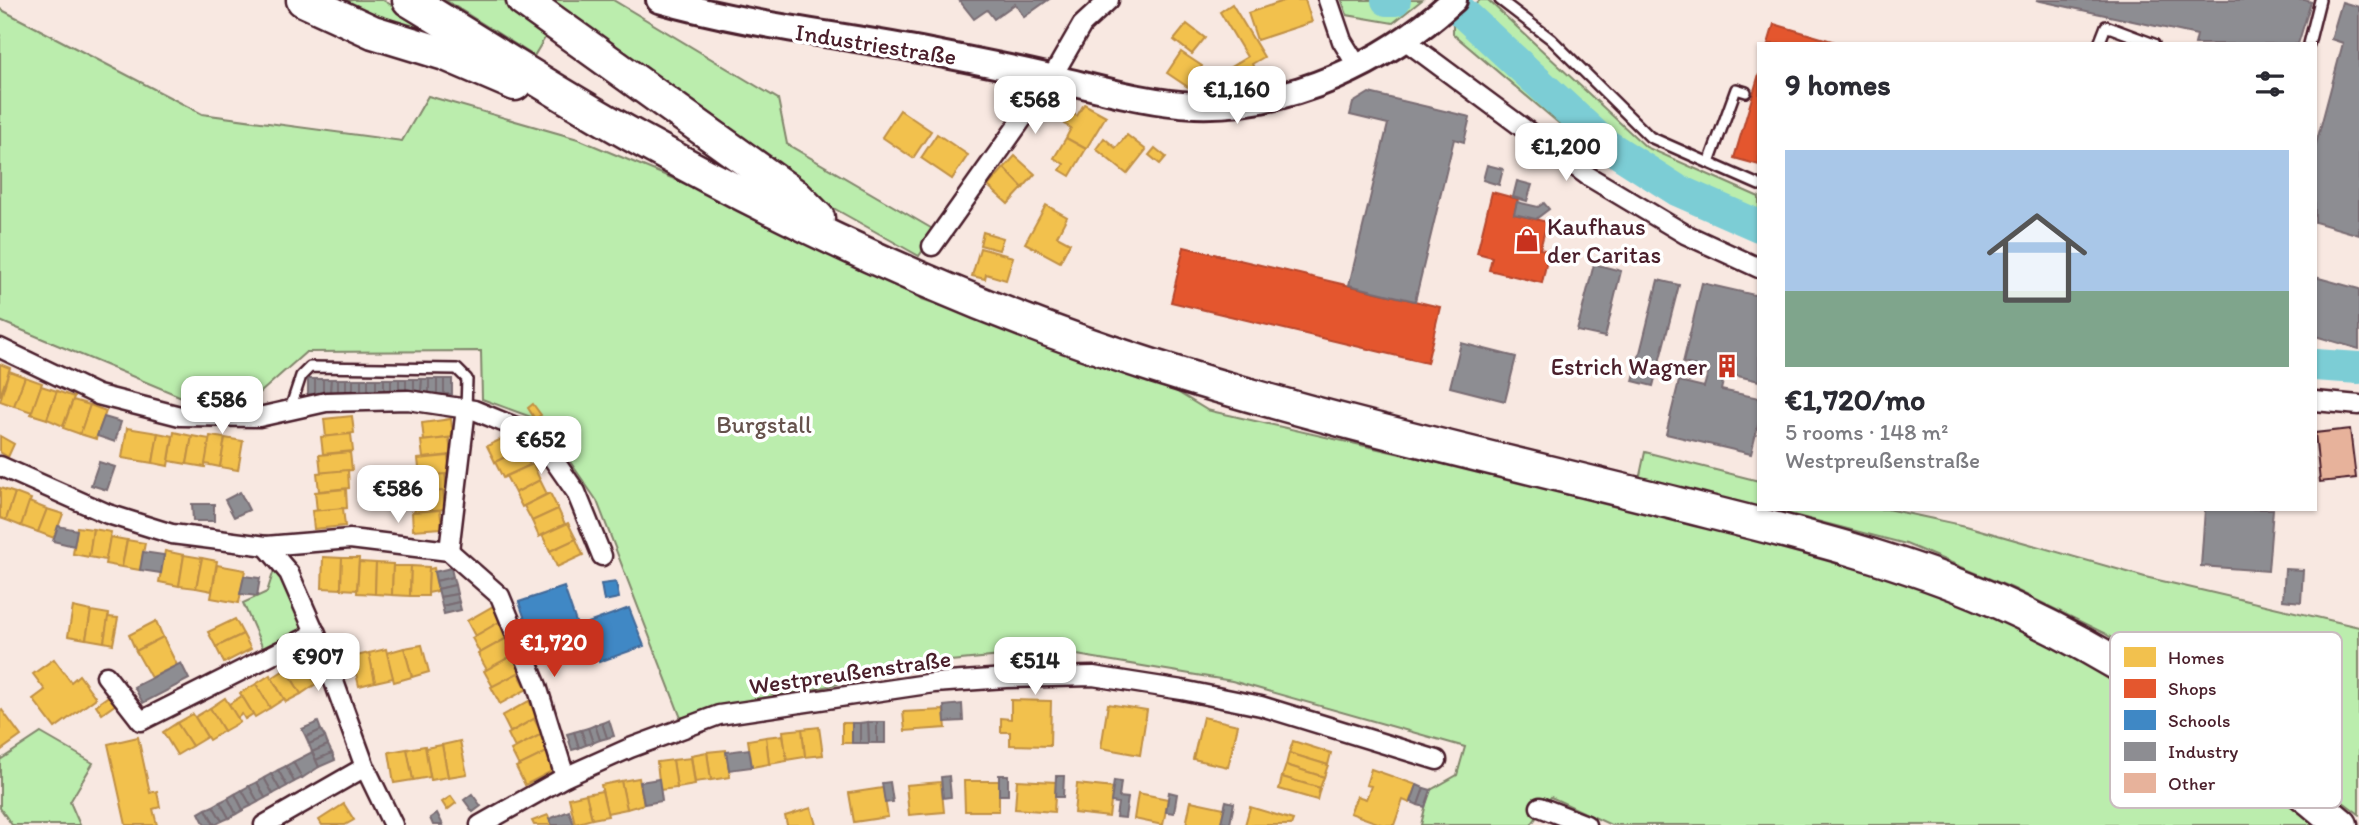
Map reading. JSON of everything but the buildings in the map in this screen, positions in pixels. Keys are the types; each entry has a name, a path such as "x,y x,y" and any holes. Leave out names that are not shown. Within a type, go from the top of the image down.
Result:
{"highway":[{"path":"303,0 373,32 445,54 638,138 842,242 1025,323 1151,365 1310,413 1834,543 1991,599 2110,659"},
{"path":"409,0 638,138"},
{"path":"523,0 796,196 842,242"},
{"path":"2321,808 2341,825"}],"street":[{"name":"Industriestraße","path":"659,0 759,25 927,51 1141,99 1195,105 1247,103 1312,86 1358,67 1406,41 1447,6"},
{"path":"932,246 1052,77 1082,25 1108,0"},
{"path":"1328,0 1342,41 1358,67"},
{"path":"1406,41 1588,176 1685,234 1757,267"},
{"path":"0,348 98,395 180,416 259,417 326,402 408,400 466,408 537,436 576,492 602,556"},
{"path":"2317,401 2359,405"},
{"path":"449,551 466,408"},
{"path":"0,466 108,514 172,534 266,546 350,539 449,551 500,596 537,686 565,777"},
{"path":"266,546 289,573 316,633 365,767 393,825"},
{"path":"106,676 142,721 316,633"},
{"name":"Westpreußenstraße","path":"480,825 565,777 631,748 719,715 934,684 1006,678 1093,676 1182,690 1261,706 1437,760"},
{"path":"264,825 365,767"},
{"path":"1540,807 1586,825"}],"lane":[{"path":"1500,0 1551,39 1650,137 1757,184"},
{"path":"2310,42 2320,0"},
{"path":"2100,42 2106,26 2149,42"},
{"path":"1709,163 1735,89 1746,92"},
{"path":"290,409 301,376 310,367 457,369 467,379 466,408"}],"green space":[{"path":"333,0 383,0 446,38 374,19"},
{"path":"445,0 506,0 549,31 534,56"},
{"path":"545,0 613,0 778,99 787,144 936,231 919,256 819,200"},
{"path":"1342,0 1422,0 1393,23 1347,15"},
{"path":"1480,0 1488,0 1646,147 1757,196 1757,238 1705,218 1600,158 1453,34 1453,24"},
{"name":"Burgstall","path":"0,9 202,114 402,141 428,96 578,139 722,199 922,299 1164,384 1207,410 1639,510 1805,552 1909,582 1977,608 2023,630 2110,678 2110,808 2295,808 2316,825 1611,825 1551,797 1531,825 1421,825 1429,791 1457,775 1465,747 1232,681 1053,651 940,662 681,718 597,501 542,421 482,399 481,351 306,352 252,400 184,398 0,321"},
{"path":"2317,354 2359,360 2359,380 2317,377"},
{"path":"1645,452 1757,480 1757,507 1639,480"},
{"path":"1778,511 1896,511 1966,526 2145,577 2359,627 2359,814 2342,801 2342,632 2110,632 2110,637 2012,588 1906,544"},
{"path":"276,564 311,631 265,653 243,603 267,592"},
{"path":"41,733 93,763 70,802 80,825 12,825 0,808 0,760"}],"waterway":[{"path":"1387,0 1395,0"},
{"path":"1449,0 1605,144 1677,190 1757,225"},
{"path":"2317,365 2359,368"}],"place":[{"name":"Kaufhaus der Caritas","path":"1527,240"},
{"name":"Estrich Wagner","path":"1727,366"}]}
